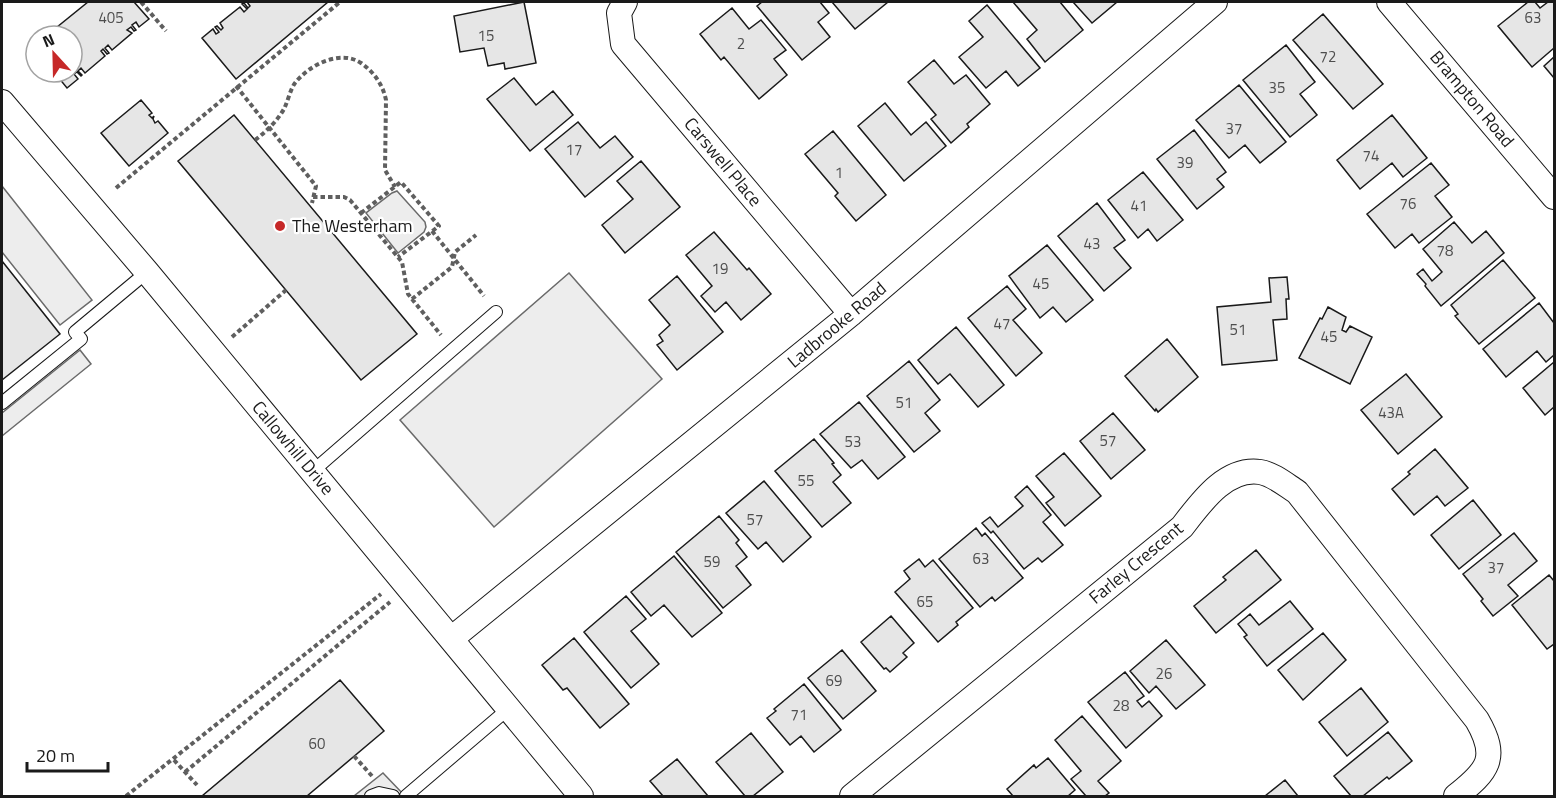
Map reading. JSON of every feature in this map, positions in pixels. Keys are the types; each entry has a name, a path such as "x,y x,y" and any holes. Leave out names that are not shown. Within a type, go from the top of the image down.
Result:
{"street":[{"name":"Carswell Place","path":"625,2 619,13 623,44 851,314"},
{"name":"Ladbrooke Road","path":"451,639 851,314 1215,2"},
{"name":"Brampton Road","path":"1389,2 1554,197"},
{"name":"Callowhill Drive","path":"2,102 147,272 581,796"},
{"name":"Farley Crescent","path":"852,796 1182,527 1216,488 1243,473 1260,472 1279,480 1297,492 1477,720 1487,737 1489,756 1485,768 1470,786 1456,796"}],"lane":[{"path":"2,403 81,339 75,332 147,272"},
{"path":"313,471 496,312"},
{"path":"406,796 508,709"},
{"path":"371,796 379,793 393,796"}],"path":[{"path":"141,2 166,31"},
{"path":"116,188 236,86 340,2"},
{"path":"255,140 269,129 284,110 295,84 312,67 336,57 353,57 370,69 384,89 386,100 385,170 395,187"},
{"path":"236,86 316,186 312,203"},
{"path":"361,213 401,182 439,226 398,257"},
{"path":"314,197 344,197 350,200 402,262 408,294 441,336 422,356 432,368"},
{"path":"432,231 487,300"},
{"path":"412,299 452,267 455,252 476,235"},
{"path":"242,328 286,290"},
{"path":"126,796 404,583"},
{"path":"185,772 404,583"},
{"path":"174,760 197,785"}],"shaded area":[{"path":"2,186 92,300 60,325 2,252"},
{"path":"397,191 425,222 426,227 424,232 398,253 366,213"},
{"path":"569,273 662,379 494,527 400,420"},
{"path":"80,350 91,364 2,436 2,413"},
{"path":"383,773 405,796 354,796"}],"building":[{"path":"88,2 134,2 149,19 139,27 136,22 132,25 136,30 134,31 131,27 127,30 132,33 112,50 108,45 105,48 109,53 107,54 103,49 101,51 105,56 85,73 84,24 61,24"},
{"path":"247,2 328,2 236,79 202,38 213,29 216,34 219,32 215,27 221,30 223,28 220,23 240,7 244,12 247,9 242,4 244,3 248,8 250,6"},
{"path":"524,2 536,63 505,69 504,63 488,66 484,48 460,52 454,16"},
{"path":"762,2 820,2 829,13 818,22 830,37 802,60 757,6"},
{"path":"832,2 888,2 855,29"},
{"path":"1013,2 1060,2 1083,30 1045,62 1027,39 1037,30"},
{"path":"1073,2 1117,2 1092,23"},
{"path":"1528,2 1535,2 1540,8 1548,2 1554,2 1554,48 1532,67 1498,26"},
{"path":"987,5 1040,68 1018,86 1006,71 986,88 959,57 983,37 969,21"},
{"path":"732,8 749,29 761,20 786,50 774,59 787,75 759,99 724,57 721,60 700,34"},
{"path":"1323,14 1383,84 1353,109 1293,40"},
{"path":"1286,45 1315,82 1300,94 1317,115 1290,137 1243,80"},
{"path":"1554,57 1554,78 1544,66"},
{"path":"934,60 954,84 966,75 990,104 967,124 969,127 951,143 931,119 936,115 908,82"},
{"path":"514,78 536,105 553,91 573,115 530,151 487,99"},
{"path":"1239,85 1286,142 1260,163 1245,145 1229,158 1196,120"},
{"path":"141,100 152,113 149,115 152,118 154,116 155,123 158,121 168,133 129,166 101,133"},
{"path":"885,103 911,135 926,122 946,146 904,181 858,126"},
{"name":"The Westerham","path":"234,115 417,334 361,380 178,161"},
{"path":"1392,115 1427,158 1403,177 1392,163 1360,189 1337,160"},
{"path":"578,122 600,148 615,136 633,157 585,197 545,149"},
{"path":"1194,130 1226,172 1217,179 1224,187 1197,209 1157,159"},
{"path":"833,131 886,195 856,221 835,196 838,193 805,154"},
{"path":"641,161 680,207 625,253 602,225 633,199 617,181"},
{"path":"1431,163 1449,185 1435,196 1452,217 1419,243 1412,234 1395,248 1367,214"},
{"path":"1143,172 1183,220 1157,241 1148,229 1138,238 1108,200"},
{"path":"1097,203 1125,240 1114,248 1131,268 1104,291 1058,236"},
{"path":"1454,222 1472,243 1486,231 1504,253 1441,306 1417,274 1423,269 1432,281 1442,272 1423,249"},
{"path":"714,232 771,294 741,320 726,302 715,312 701,296 712,286 686,255"},
{"path":"1047,245 1093,300 1066,322 1053,307 1040,318 1009,276"},
{"path":"1503,260 1535,298 1479,344 1455,316 1458,314 1451,305"},
{"path":"2,261 60,334 2,380"},
{"path":"677,276 723,332 677,370 657,345 663,341 659,335 670,325 649,300"},
{"path":"1287,277 1289,299 1286,299 1287,319 1273,320 1277,360 1222,365 1217,307 1271,302 1269,278"},
{"path":"1007,286 1026,309 1013,320 1042,353 1016,376 968,318"},
{"path":"1539,303 1554,323 1554,355 1546,362 1537,351 1506,377 1483,349"},
{"path":"1328,307 1346,317 1342,330 1346,332 1350,326 1372,337 1350,384 1299,358"},
{"path":"956,327 1004,385 978,407 950,374 938,384 918,360"},
{"path":"1167,339 1198,377 1158,412 1125,376"},
{"path":"909,361 940,400 925,413 940,431 914,452 867,396"},
{"path":"1554,362 1554,407 1545,415 1523,388"},
{"path":"1406,374 1442,417 1398,454 1361,410"},
{"path":"859,402 905,457 878,479 862,460 851,468 820,434"},
{"path":"1113,413 1145,450 1111,479 1080,441"},
{"path":"814,439 841,475 833,482 851,503 822,527 775,471"},
{"path":"1435,449 1468,488 1445,506 1437,496 1414,515 1392,489"},
{"path":"1064,453 1101,496 1065,526 1046,503 1054,497 1036,476"},
{"path":"764,481 811,537 783,562 766,542 758,549 726,513"},
{"path":"1027,486 1051,515 1043,522 1063,545 1042,562 1038,558 1024,569 993,531 991,533 982,523 990,517 998,527 1023,506 1015,497"},
{"path":"1473,500 1501,535 1459,569 1431,535"},
{"path":"719,516 739,540 736,543 747,557 736,566 751,585 723,608 676,552"},
{"path":"976,528 982,536 985,533 1023,578 995,601 992,597 980,607 939,559"},
{"path":"1514,533 1537,561 1508,585 1518,596 1493,616 1463,574"},
{"path":"1256,550 1281,580 1216,633 1194,606 1226,580 1223,577"},
{"path":"674,556 722,613 692,637 664,605 651,616 631,592"},
{"path":"919,559 925,567 933,560 973,608 956,622 958,625 938,642 895,592 910,579 904,571"},
{"path":"1549,575 1554,581 1554,644 1547,649 1512,605"},
{"path":"626,596 646,619 631,631 659,664 631,688 584,632"},
{"path":"1290,601 1313,629 1267,666 1244,637 1247,635 1238,624 1250,614 1259,625"},
{"path":"891,616 914,643 903,653 907,657 890,672 884,669 861,642"},
{"path":"1323,633 1346,660 1303,700 1278,670"},
{"path":"574,638 629,704 600,728 567,688 563,690 542,665"},
{"path":"1166,640 1205,685 1176,709 1156,686 1149,693 1130,671"},
{"path":"842,650 876,691 843,719 808,678"},
{"path":"1125,672 1144,696 1137,701 1142,707 1149,701 1162,716 1126,748 1088,702"},
{"path":"340,680 384,731 307,796 202,796"},
{"path":"804,684 841,730 814,752 801,736 790,745 767,718 776,711 774,709"},
{"path":"1361,688 1388,722 1347,756 1319,722"},
{"path":"1082,716 1121,761 1098,781 1109,793 1105,796 1086,796 1071,779 1081,771 1055,740"},
{"path":"1388,732 1412,761 1363,796 1351,796 1334,776"},
{"path":"751,733 783,772 753,796 745,796 716,762"},
{"path":"1048,758 1075,790 1068,796 1013,796 1007,789 1034,765 1036,768"},
{"path":"677,759 708,796 663,796 650,781"},
{"path":"1285,780 1298,796 1265,796"}],"place":[{"name":"The Westerham","path":"280,226"}]}
